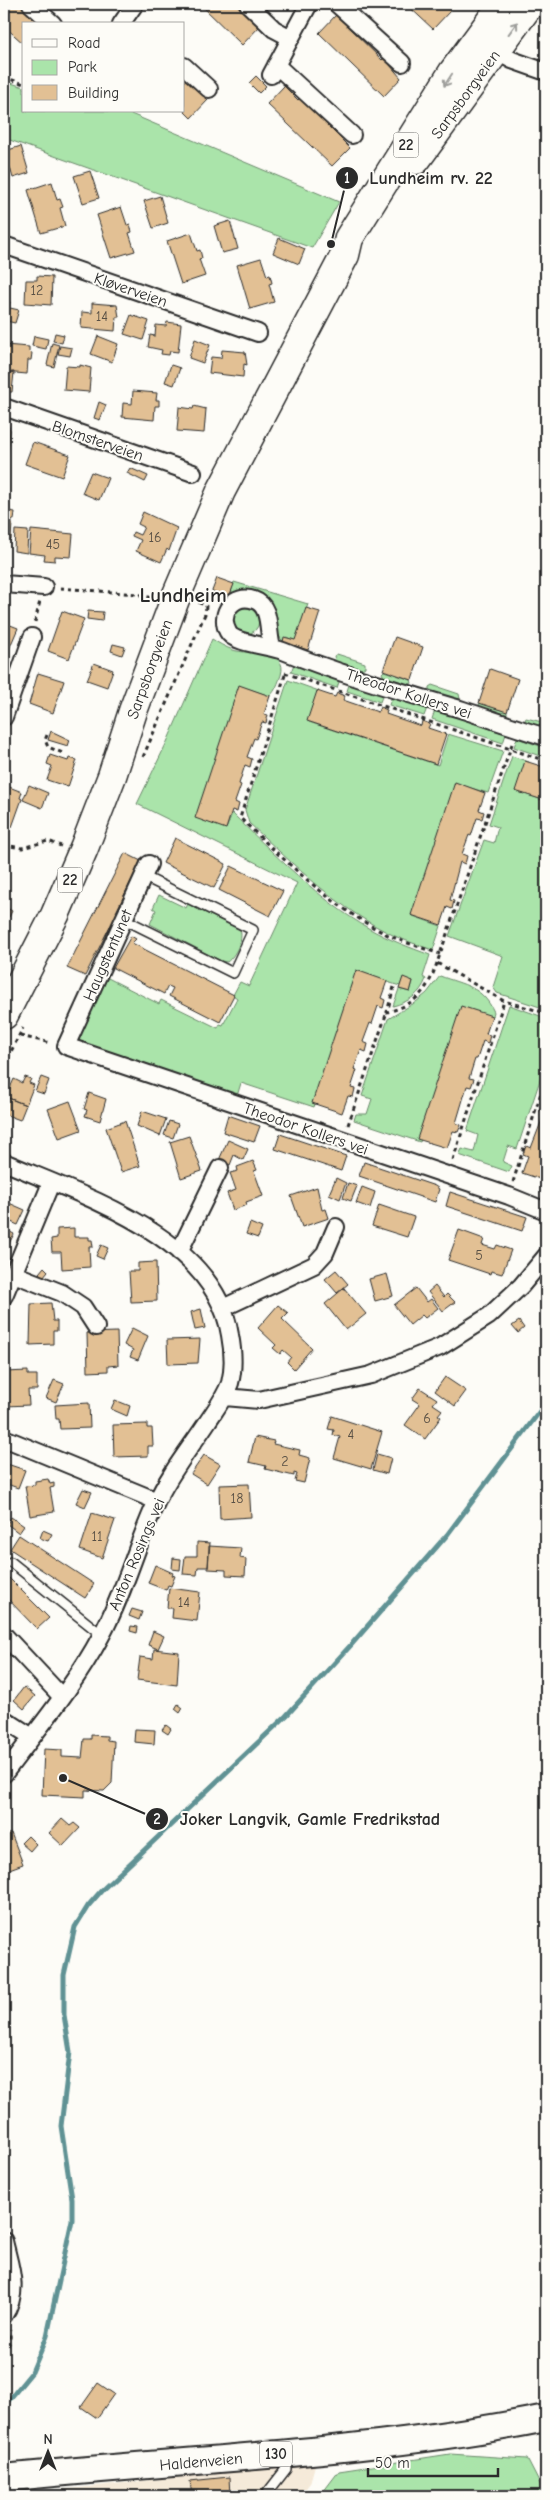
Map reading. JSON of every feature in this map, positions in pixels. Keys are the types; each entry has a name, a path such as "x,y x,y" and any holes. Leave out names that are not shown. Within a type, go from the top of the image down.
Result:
{"highway":[{"name":"Sarpsborgveien","path":"12,1026 112,776 133,710 177,594 221,491 345,255 358,243 486,46 503,4"},
{"name":"Sarpsborgveien","path":"486,46 530,4"}],"main road":[{"name":"Haldenveien","path":"4,2478 406,2442 480,2431 546,2418"}],"street":[{"path":"31,4 50,22"},
{"path":"248,4 274,29 291,38"},
{"path":"309,4 274,70 352,135"},
{"path":"337,4 402,63"},
{"path":"486,46 546,72"},
{"path":"185,67 209,89"},
{"name":"Kløverveien","path":"4,245 258,333"},
{"name":"Blomsterveien","path":"4,407 193,473"},
{"path":"4,584 44,587"},
{"path":"4,717 32,637"},
{"name":"Theodor Kollers vei","path":"272,646 546,737"},
{"name":"Haugstentunet","path":"66,1046 146,870"},
{"name":"Theodor Kollers vei","path":"66,1046 546,1210"},
{"name":"Anton Rosings vei","path":"4,1162 142,1225 179,1252 208,1283 223,1308 229,1326 233,1368 225,1397 157,1500 102,1635 61,1696 4,1774"},
{"path":"179,1252 220,1168"},
{"path":"4,1296 51,1182"},
{"path":"223,1308 314,1266 325,1253 336,1227"},
{"path":"225,1397 259,1400 372,1376 440,1347 490,1316 521,1286 546,1256"},
{"path":"14,1274 62,1293 83,1307 96,1327"},
{"path":"4,1438 157,1500"},
{"path":"4,1635 61,1696"},
{"path":"4,1719 32,1737"},
{"path":"4,2241 14,2286 7,2320"}],"lane":[{"path":"124,919 232,973 253,930 146,870"},
{"path":"12,1562 102,1635"},
{"path":"266,2496 286,2469 284,2453"}],"path":[{"path":"4,77 22,83"},
{"path":"32,637 44,587 137,594 156,599"},
{"path":"292,654 240,818 326,895 362,921 406,942 440,954"},
{"path":"285,675 546,761"},
{"path":"386,1012 397,1009 417,998 431,982 516,728"},
{"path":"47,735 45,740 48,747 65,754"},
{"path":"4,845 22,848 48,842 61,846"},
{"path":"437,962 504,1001 546,1013"},
{"path":"343,1140 394,987"},
{"path":"448,1176 504,1001"},
{"path":"12,1026 66,1046"},
{"path":"509,1196 546,1077"},
{"path":"4,2353 10,2341 7,2320"}],"shaded area":[{"path":"316,2462 310,2483 300,2496 4,2496"}],"green space":[{"path":"4,81 22,86 22,112 126,112 339,202 312,248 4,138"},
{"path":"234,582 308,604 296,641 286,637 284,642 278,634 267,598 250,590 231,593"},
{"path":"246,608 255,612 259,621 255,630 246,634 237,630 233,621 237,612"},
{"path":"212,639 233,650 265,654 273,657 279,660 282,666 278,684 270,696 240,686 197,818 227,827 232,813 298,876 333,905 377,933 430,955 423,977 426,979 417,994 393,1006 399,989 410,992 413,981 403,978 400,986 358,973 314,1107 241,1083 237,1096 81,1044 78,1035 104,976 159,1004 161,1000 218,1028 220,1024 223,1025 237,998 233,995 240,982 249,986 297,883 137,804 167,742"},
{"path":"337,654 365,663 365,667 362,669 335,661 334,656"},
{"path":"294,664 340,679 337,688 291,672"},
{"path":"384,671 411,680 412,683 408,685 384,677 382,673"},
{"path":"288,680 319,691 309,722 438,765 448,734 503,751 488,793 457,784 413,916 441,926 433,950 397,937 337,901 249,823 245,810"},
{"path":"350,682 383,694 380,702 347,691"},
{"path":"432,685 459,694 460,699 457,701 429,691 429,687"},
{"path":"392,696 427,708 424,716 389,705"},
{"path":"480,703 507,712 507,715 478,707"},
{"path":"435,710 506,734 503,743 432,719"},
{"path":"526,718 546,723 546,731 524,722"},
{"path":"517,738 546,748 546,758 514,747"},
{"path":"512,756 529,762 519,792 546,801 546,1009 497,993 493,987 503,956 449,936 484,840 494,843 498,827 489,824"},
{"path":"159,895 186,908 188,904 240,930 241,938 236,952 227,962 221,961 150,924 156,910 153,908"},
{"path":"440,976 464,984 478,992 489,1003 494,1012 492,1018 465,1009 420,1142 354,1120 356,1114 367,1114 372,1099 362,1096 388,1019 427,993"},
{"path":"509,1005 546,1018 546,1062 517,1149 508,1146 503,1162 512,1166 509,1172 459,1155 462,1149 474,1152 478,1135 467,1131"},
{"path":"450,2454 527,2459 546,2496 320,2496 339,2471"}],"building":[{"path":"4,4 18,4 20,6 22,4 27,9 25,11 37,22 22,22 22,42 4,26"},
{"path":"200,4 236,4 260,26 242,45"},
{"path":"406,4 443,4 450,11 433,29"},
{"path":"336,15 382,60 384,58 401,78 384,96 319,33"},
{"path":"256,76 266,86 259,93 249,83"},
{"path":"185,78 208,100 191,118 185,112"},
{"path":"284,86 298,100 300,98 350,148 332,166 267,104"},
{"path":"21,146 29,173 13,178 5,151"},
{"path":"90,171 99,198 83,203 74,176"},
{"path":"52,182 57,200 60,199 63,207 60,208 65,226 41,233 28,190"},
{"path":"160,196 168,223 153,228 144,201"},
{"path":"121,207 127,225 130,224 132,232 129,233 135,251 111,258 97,215"},
{"path":"230,221 238,249 222,253 214,226"},
{"path":"191,233 197,251 200,250 202,258 199,259 205,276 181,284 167,241"},
{"path":"279,238 305,249 299,264 273,253"},
{"path":"261,258 267,276 270,275 272,283 269,284 274,302 250,309 237,265"},
{"path":"37,276 52,277 51,305 25,303 26,280 37,280"},
{"path":"4,300 10,302 4,321"},
{"path":"92,303 117,305 119,317 116,317 115,331 81,328 82,312 92,313"},
{"path":"10,308 19,310 15,323 6,321"},
{"path":"131,315 149,321 143,340 124,334"},
{"path":"167,322 181,324 178,352 170,351 169,355 161,354 162,350 148,347 150,335 155,336 156,325 166,326"},
{"path":"55,333 64,335 62,343 53,341"},
{"path":"34,336 48,339 46,349 32,346"},
{"path":"98,336 118,344 112,362 91,354"},
{"path":"195,339 210,345 203,363 189,358"},
{"path":"52,343 59,345 54,367 47,365"},
{"path":"5,345 29,347 29,352 32,353 31,360 28,360 27,374 4,372"},
{"path":"60,346 72,348 70,356 58,354"},
{"path":"222,350 245,352 247,365 244,364 243,377 209,373 211,357 221,358"},
{"path":"80,365 91,368 89,392 64,390 66,366 80,367"},
{"path":"171,365 180,368 174,385 165,382"},
{"path":"4,372 14,372 12,392 4,392"},
{"path":"133,391 157,393 156,400 159,400 159,406 155,406 154,420 122,417 123,403 132,404"},
{"path":"99,402 106,405 100,420 94,418"},
{"path":"194,406 206,409 204,433 177,431 179,407 193,409"},
{"path":"4,425 8,425 10,430 7,461 4,461"},
{"path":"33,442 70,455 62,477 25,464"},
{"path":"130,468 148,476 145,482 127,473"},
{"path":"91,472 108,478 99,500 82,493"},
{"path":"4,510 15,512 14,520 4,519"},
{"path":"143,512 177,528 169,551 167,549 161,562 136,551 141,540 132,536 133,532 140,535 144,527 138,524"},
{"path":"4,522 12,522 11,540 4,539"},
{"path":"15,530 28,531 27,553 14,551"},
{"path":"31,530 73,534 71,557 55,556 55,561 44,560 45,555 29,553"},
{"path":"217,578 234,584 229,597 212,591"},
{"path":"306,608 320,612 308,650 283,642 284,637 295,640"},
{"path":"62,611 84,619 69,659 48,651"},
{"path":"88,611 103,612 102,621 87,619"},
{"path":"5,623 18,628 9,649 4,647"},
{"path":"395,637 423,647 412,680 383,670"},
{"path":"113,644 125,647 122,655 111,651"},
{"path":"94,663 113,670 107,687 87,680"},
{"path":"490,669 518,679 507,712 479,703"},
{"path":"38,673 64,681 53,713 29,704"},
{"path":"239,685 270,696 264,714 268,715 266,723 262,722 256,739 254,738 247,757 252,759 250,767 245,765 239,784 241,785 235,802 239,804 237,812 232,810 226,829 195,818"},
{"path":"317,691 335,697 337,693 345,696 343,700 378,712 380,707 387,710 386,714 421,726 422,721 430,724 428,728 446,734 436,764 307,721"},
{"path":"51,731 70,740 68,746 48,740"},
{"path":"50,755 68,761 69,758 77,760 68,787 47,780 52,766 47,764"},
{"path":"525,761 544,767 546,763 546,801 515,791"},
{"path":"455,782 485,793 479,810 484,812 482,819 477,818 471,836 469,835 462,854 467,856 465,864 460,862 450,900 454,901 452,909 447,907 441,925 411,915"},
{"path":"4,785 22,792 20,798 22,799 12,827 4,823"},
{"path":"29,785 48,793 42,808 23,800"},
{"path":"175,838 226,864 214,888 163,863"},
{"path":"125,853 141,861 116,912 119,913 112,927 110,926 85,976 67,968"},
{"path":"231,866 283,891 270,916 219,890"},
{"path":"7,908 12,911 9,917 4,915"},
{"path":"131,936 136,939 132,943 234,995 220,1022 169,996 173,988 168,986 164,994 113,968"},
{"path":"356,970 387,981 381,998 385,1000 383,1008 378,1006 363,1042 368,1044 366,1052 361,1050 354,1069 357,1070 351,1088 355,1089 353,1097 348,1096 342,1113 312,1103"},
{"path":"403,977 413,981 410,992 399,989"},
{"path":"461,1006 492,1016 486,1034 490,1035 488,1043 483,1041 477,1059 475,1059 469,1078 474,1079 471,1087 467,1086 456,1123 461,1125 458,1132 453,1131 447,1148 417,1139"},
{"path":"25,1077 31,1079 29,1083 34,1085 26,1105 6,1097 14,1079 22,1083"},
{"path":"41,1077 49,1080 44,1094 35,1091"},
{"path":"89,1093 106,1099 100,1121 85,1116 87,1110 84,1109"},
{"path":"6,1097 26,1105 20,1120 4,1114"},
{"path":"70,1101 81,1130 59,1138 48,1109"},
{"path":"543,1102 546,1103 546,1181 522,1173 528,1156 523,1154 526,1146 531,1148 545,1112 540,1110"},
{"path":"142,1111 166,1119 160,1136 137,1126"},
{"path":"228,1115 260,1126 254,1142 223,1132"},
{"path":"125,1121 140,1166 121,1172 106,1128"},
{"path":"169,1121 178,1124 173,1138 164,1135"},
{"path":"280,1134 346,1156 341,1171 275,1149"},
{"path":"189,1136 202,1171 181,1178 170,1142"},
{"path":"228,1140 248,1149 243,1160 234,1155 230,1165 219,1160"},
{"path":"253,1161 257,1170 254,1171 263,1196 246,1202 247,1205 233,1210 227,1193 236,1190 230,1173 238,1171 237,1167"},
{"path":"364,1162 435,1186 439,1189 435,1202 359,1176"},
{"path":"336,1178 346,1183 340,1199 329,1194"},
{"path":"348,1183 357,1186 351,1201 343,1198"},
{"path":"317,1187 322,1210 326,1209 329,1218 302,1227 291,1196"},
{"path":"362,1187 375,1192 370,1208 356,1203"},
{"path":"450,1192 527,1217 522,1231 446,1206"},
{"path":"9,1203 25,1210 18,1225 4,1219"},
{"path":"379,1205 414,1217 407,1237 372,1226"},
{"path":"250,1223 262,1228 258,1238 246,1234"},
{"path":"74,1228 74,1237 89,1237 89,1240 92,1240 93,1247 89,1247 90,1267 62,1269 61,1252 52,1252 51,1239 57,1238 57,1229"},
{"path":"4,1229 14,1234 6,1249 4,1248"},
{"path":"459,1230 484,1239 482,1245 495,1249 497,1245 511,1250 502,1274 491,1271 490,1274 448,1260"},
{"path":"101,1245 108,1248 103,1259 96,1256"},
{"path":"156,1262 157,1301 131,1302 129,1271 138,1271 138,1263"},
{"path":"44,1267 48,1271 43,1277 39,1273"},
{"path":"336,1270 348,1284 337,1293 325,1279"},
{"path":"387,1274 393,1296 375,1301 369,1279"},
{"path":"435,1286 444,1297 447,1294 455,1302 443,1311 428,1292"},
{"path":"344,1288 366,1314 346,1330 325,1304"},
{"path":"416,1288 427,1302 431,1299 438,1308 425,1318 422,1315 410,1325 394,1305"},
{"path":"51,1303 53,1321 57,1321 57,1331 53,1331 53,1344 30,1345 31,1304"},
{"path":"278,1305 288,1313 282,1319 312,1348 294,1369 287,1362 291,1357 283,1350 280,1354 273,1348 276,1345 258,1328"},
{"path":"201,1309 205,1328 195,1330 191,1312"},
{"path":"519,1321 524,1328 518,1333 512,1326"},
{"path":"132,1328 148,1336 138,1360 130,1357 133,1350 124,1345"},
{"path":"117,1332 118,1365 108,1366 108,1371 88,1372 87,1333"},
{"path":"200,1339 198,1363 168,1364 167,1340"},
{"path":"28,1371 28,1375 37,1375 37,1390 28,1390 29,1405 6,1406 5,1372"},
{"path":"445,1377 466,1391 455,1406 435,1391"},
{"path":"54,1380 64,1384 56,1402 46,1398"},
{"path":"420,1388 437,1399 433,1404 442,1410 438,1415 441,1417 425,1439 405,1425 420,1404 412,1399"},
{"path":"115,1400 130,1406 127,1416 111,1409"},
{"path":"89,1403 90,1428 60,1429 59,1419 56,1419 55,1405"},
{"path":"332,1416 382,1432 371,1469 334,1458 340,1437 333,1435 334,1430 328,1429"},
{"path":"147,1424 147,1428 152,1428 153,1446 148,1446 148,1456 114,1457 113,1425"},
{"path":"255,1437 274,1441 273,1444 300,1450 299,1455 310,1458 304,1483 295,1481 297,1474 294,1473 294,1476 265,1469 266,1466 249,1462"},
{"path":"377,1454 391,1458 387,1474 373,1470"},
{"path":"4,1455 8,1457 4,1468"},
{"path":"204,1455 220,1464 207,1484 191,1474"},
{"path":"7,1464 25,1470 18,1488 4,1483"},
{"path":"48,1479 50,1484 54,1483 54,1487 50,1488 54,1512 30,1516 25,1486 35,1485 35,1481"},
{"path":"249,1484 251,1517 220,1519 219,1485"},
{"path":"83,1489 92,1492 85,1507 76,1503"},
{"path":"92,1513 115,1520 102,1558 80,1550"},
{"path":"11,1517 24,1526 19,1533 7,1524"},
{"path":"43,1530 52,1534 48,1541 40,1538"},
{"path":"19,1535 94,1584 85,1598 10,1549"},
{"path":"197,1542 210,1543 208,1567 198,1567 197,1575 183,1574 185,1556 197,1556"},
{"path":"4,1546 9,1551 4,1556"},
{"path":"209,1546 241,1548 240,1558 246,1559 245,1576 226,1575 226,1570 208,1569"},
{"path":"173,1558 181,1559 180,1570 172,1569"},
{"path":"155,1565 173,1573 172,1575 175,1576 171,1586 168,1585 166,1590 148,1583"},
{"path":"4,1573 49,1618 37,1629 4,1595"},
{"path":"169,1588 200,1592 197,1621 172,1618 173,1608 167,1608"},
{"path":"132,1609 142,1612 139,1620 129,1616"},
{"path":"131,1626 138,1627 137,1633 130,1631"},
{"path":"153,1631 164,1636 158,1649 148,1645"},
{"path":"4,1644 12,1653 4,1660"},
{"path":"154,1649 179,1652 177,1685 137,1680 140,1657 153,1659"},
{"path":"24,1687 35,1696 24,1709 14,1700"},
{"path":"178,1704 183,1708 180,1713 175,1709"},
{"path":"166,1725 171,1729 168,1734 162,1730"},
{"path":"135,1729 155,1730 154,1744 134,1742"},
{"path":"91,1735 107,1736 107,1740 114,1741 112,1783 104,1791 85,1790 85,1797 42,1795 44,1749 62,1750 62,1757 82,1758 84,1739 91,1739"},
{"path":"62,1819 70,1826 74,1823 80,1828 63,1846 49,1833"},
{"path":"11,1833 23,1864 4,1871 4,1836"},
{"path":"28,1836 36,1844 30,1851 21,1843"},
{"path":"98,2383 114,2394 97,2418 81,2407"},
{"path":"229,2477 230,2496 192,2496 190,2481"}],"waterway":[{"path":"4,2406 32,2372 47,2336 72,2220 72,2199 61,2126 70,2052 64,2015 64,1975 75,1927 88,1906 102,1890 286,1716 351,1645 447,1535 546,1403"}],"place":[{"name":"Lundheim rv. 22","path":"331,244"},
{"name":"Joker Langvik, Gamle Fredrikstad","path":"63,1778"}],"district":[{"name":"Lundheim","path":"183,595"}]}
